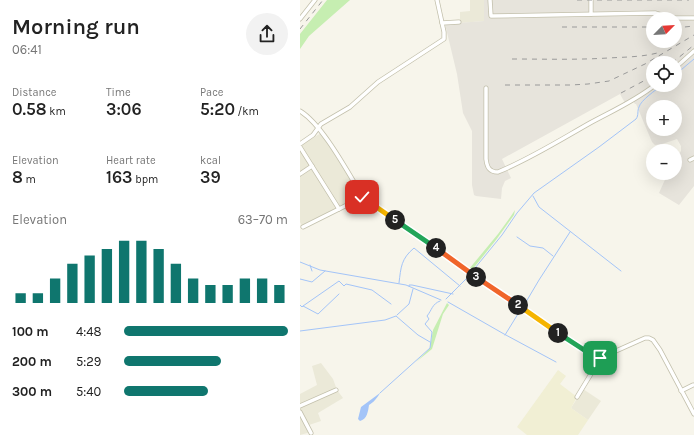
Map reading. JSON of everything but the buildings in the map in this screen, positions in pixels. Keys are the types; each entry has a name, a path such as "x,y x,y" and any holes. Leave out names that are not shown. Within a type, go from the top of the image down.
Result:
{"street":[{"path":"300,19 315,0"},
{"path":"300,144 313,135 321,124 350,108 378,82 442,41 445,37 438,0"},
{"path":"490,0 491,16 655,13 672,18 694,18"},
{"path":"591,0 591,14"},
{"path":"442,23 459,22"},
{"path":"682,62 694,51"},
{"path":"486,88 486,159 487,166 493,172 498,172 537,152 626,105 646,91"},
{"path":"300,111 306,115 321,132 362,197 565,338 598,359"},
{"path":"300,147 339,209"},
{"path":"300,174 312,166"},
{"path":"304,226 362,197"},
{"path":"598,359 642,340 649,338 653,340 660,350 694,414"},
{"path":"577,396 597,364 598,359"},
{"path":"681,391 693,385"},
{"path":"300,406 336,390"},
{"path":"300,412 310,433"}],"shaded area":[{"path":"470,0 484,0 484,21 460,23 460,12 470,11"},
{"path":"484,0 694,0 694,186 679,205 659,193 665,180 682,180 682,144 680,144 677,139 662,144 654,144 649,136 682,136 682,100 646,100 646,128 636,104 632,100 625,103 620,94 502,159 511,178 505,181 502,188 501,199 474,195 472,185 472,131 463,113 457,74 445,24 484,21"},
{"path":"321,133 361,196 302,226 300,222 300,146"},
{"path":"321,363 333,379 337,390 343,398 318,413 321,421 309,425 311,432 300,435 300,394 317,385 312,366"},
{"path":"558,370 566,376 560,384 577,397 571,408 588,420 578,435 527,435 517,427"},
{"path":"583,389 601,401 588,420 571,408"}],"green space":[{"path":"327,0 350,0 309,36 300,49 300,34"},
{"path":"515,210 514,215 496,240 472,270 469,269 498,234"},
{"path":"447,303 449,305 443,314 432,349 416,362 430,348 433,330"}],"water":[{"path":"380,393 369,405 366,417 360,421 358,419 361,407"}],"waterway":[{"path":"682,69 694,59"},
{"path":"446,299 466,279 534,193 636,119 640,104 653,92"},
{"path":"533,196 539,207 621,271"},
{"path":"523,307 570,232"},
{"path":"517,237 530,246 543,248 553,256"},
{"path":"399,283 402,264 406,256 414,248 460,286"},
{"path":"300,262 320,270 406,285 441,300"},
{"path":"310,265 312,271"},
{"path":"300,279 312,282 325,271"},
{"path":"303,306 339,281 344,286 346,284 372,290 391,304"},
{"path":"409,286 412,285 453,294"},
{"path":"397,315 409,304 413,289"},
{"path":"300,305 318,314 339,294"},
{"path":"380,393 430,348 432,332 425,324 429,319 427,316 432,307 440,301"},
{"path":"448,302 556,362"},
{"path":"505,335 521,309"},
{"path":"300,331 385,320 396,316 418,335 430,342"}],"railway":[{"path":"300,29 323,0"},
{"path":"577,0 689,0"},
{"path":"682,27 694,26"},
{"path":"562,27 646,27"},
{"path":"505,85 571,85 609,81 645,64 694,35"},
{"path":"681,56 694,45"},
{"path":"512,59 596,59 642,56 661,52"},
{"path":"621,93 646,80"}],"route":[{"path":"362,197 565,338 598,359 600,358"}]}
